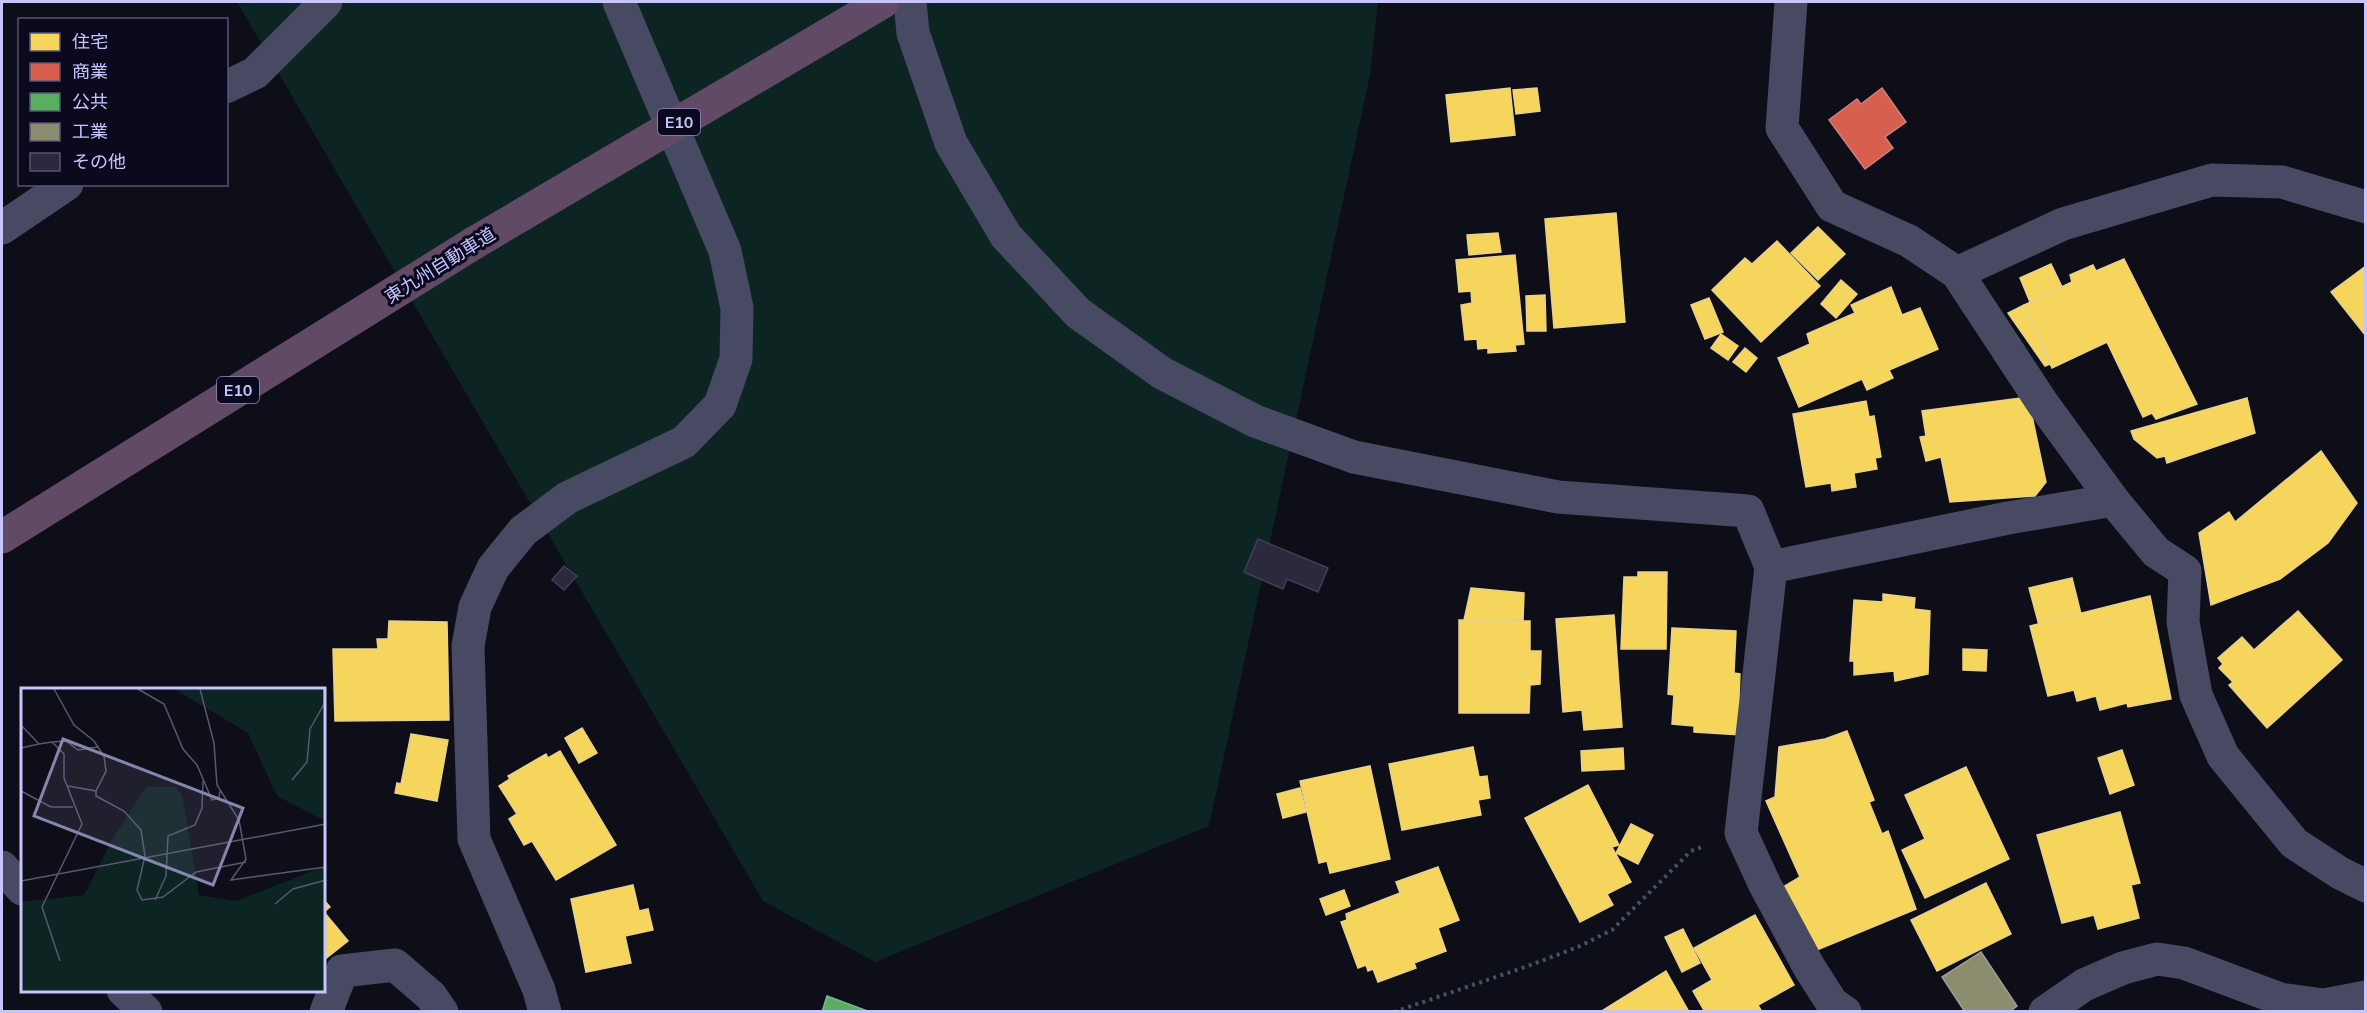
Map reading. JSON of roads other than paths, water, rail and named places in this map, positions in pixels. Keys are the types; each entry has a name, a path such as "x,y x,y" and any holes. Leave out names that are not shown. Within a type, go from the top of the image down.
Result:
{"highway":[{"name":"東九州自動車道","path":"2,537 474,243 883,2"}],"street":[{"path":"228,86 255,73 326,2"},
{"path":"545,1011 474,839 468,646 475,607 493,568 523,531 567,498 684,442 720,405 736,359 737,308 725,251 619,2"},
{"path":"910,2 913,33 951,143 1006,236 1078,313 1162,373 1255,421 1354,457 1558,497 1748,511 1771,567 1741,833 1765,885 1809,967 1832,1002 1845,1011"},
{"path":"1791,2 1782,128 1832,206 1909,240 1957,273 2043,404 2113,500 2156,552 2185,571 2183,622 2196,695 2223,756 2294,843 2340,873 2366,886"},
{"path":"1957,273 2063,224 2212,180 2282,182 2366,207"},
{"path":"2,228 64,186"},
{"path":"1771,567 2008,518 2113,500"},
{"path":"2,867 21,888"},
{"path":"2045,1011 2084,985 2123,968 2157,959 2184,963 2280,999 2324,1005 2366,997"},
{"path":"326,1011 342,971 395,965 431,996 442,1011"},
{"path":"125,992 146,1011"}]}
